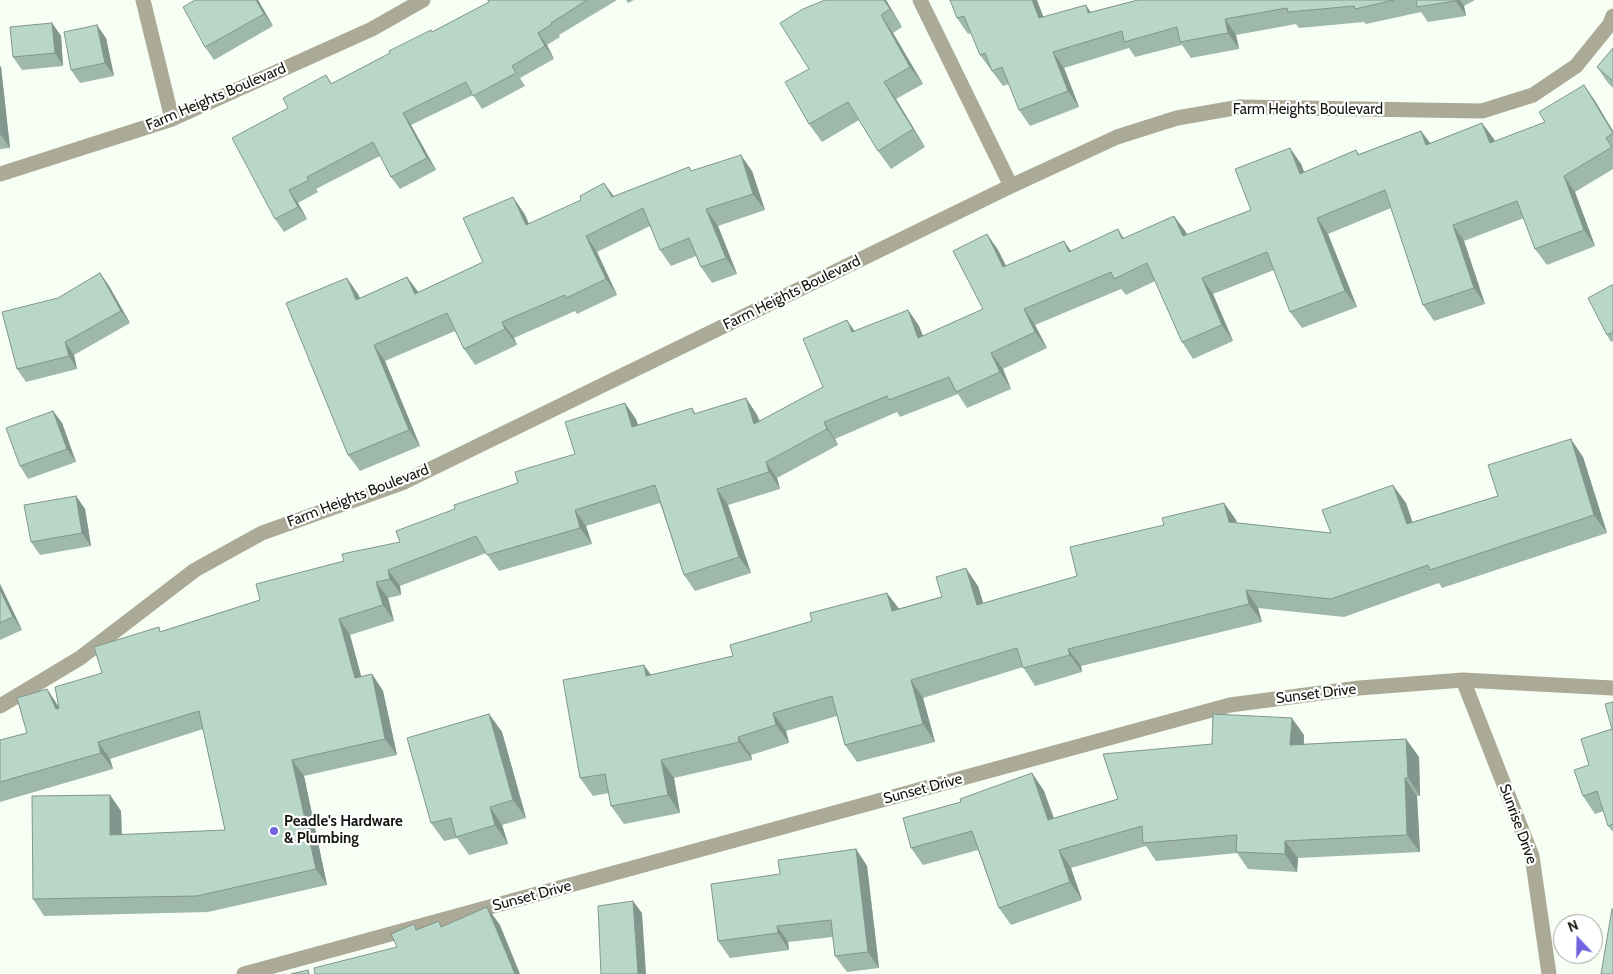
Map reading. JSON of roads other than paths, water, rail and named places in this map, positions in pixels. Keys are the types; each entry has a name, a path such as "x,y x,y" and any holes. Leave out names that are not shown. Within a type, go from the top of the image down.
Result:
{"street":[{"path":"143,0 172,119"},
{"name":"Farm Heights Boulevard","path":"0,174 172,119 372,29 423,0"},
{"path":"920,0 1010,186"},
{"name":"Farm Heights Boulevard","path":"0,706 80,658 195,570 262,533 402,483 1010,186 1117,137 1177,118 1240,107 1482,111 1533,95 1576,66 1610,24 1613,16"},
{"name":"Sunset Drive","path":"244,974 1230,704 1359,688 1463,680 1613,688"},
{"name":"Sunrise Drive","path":"1463,680 1532,856 1549,974"}],"place":[{"name":"Peadle's Hardware & Plumbing","path":"274,831"}]}
